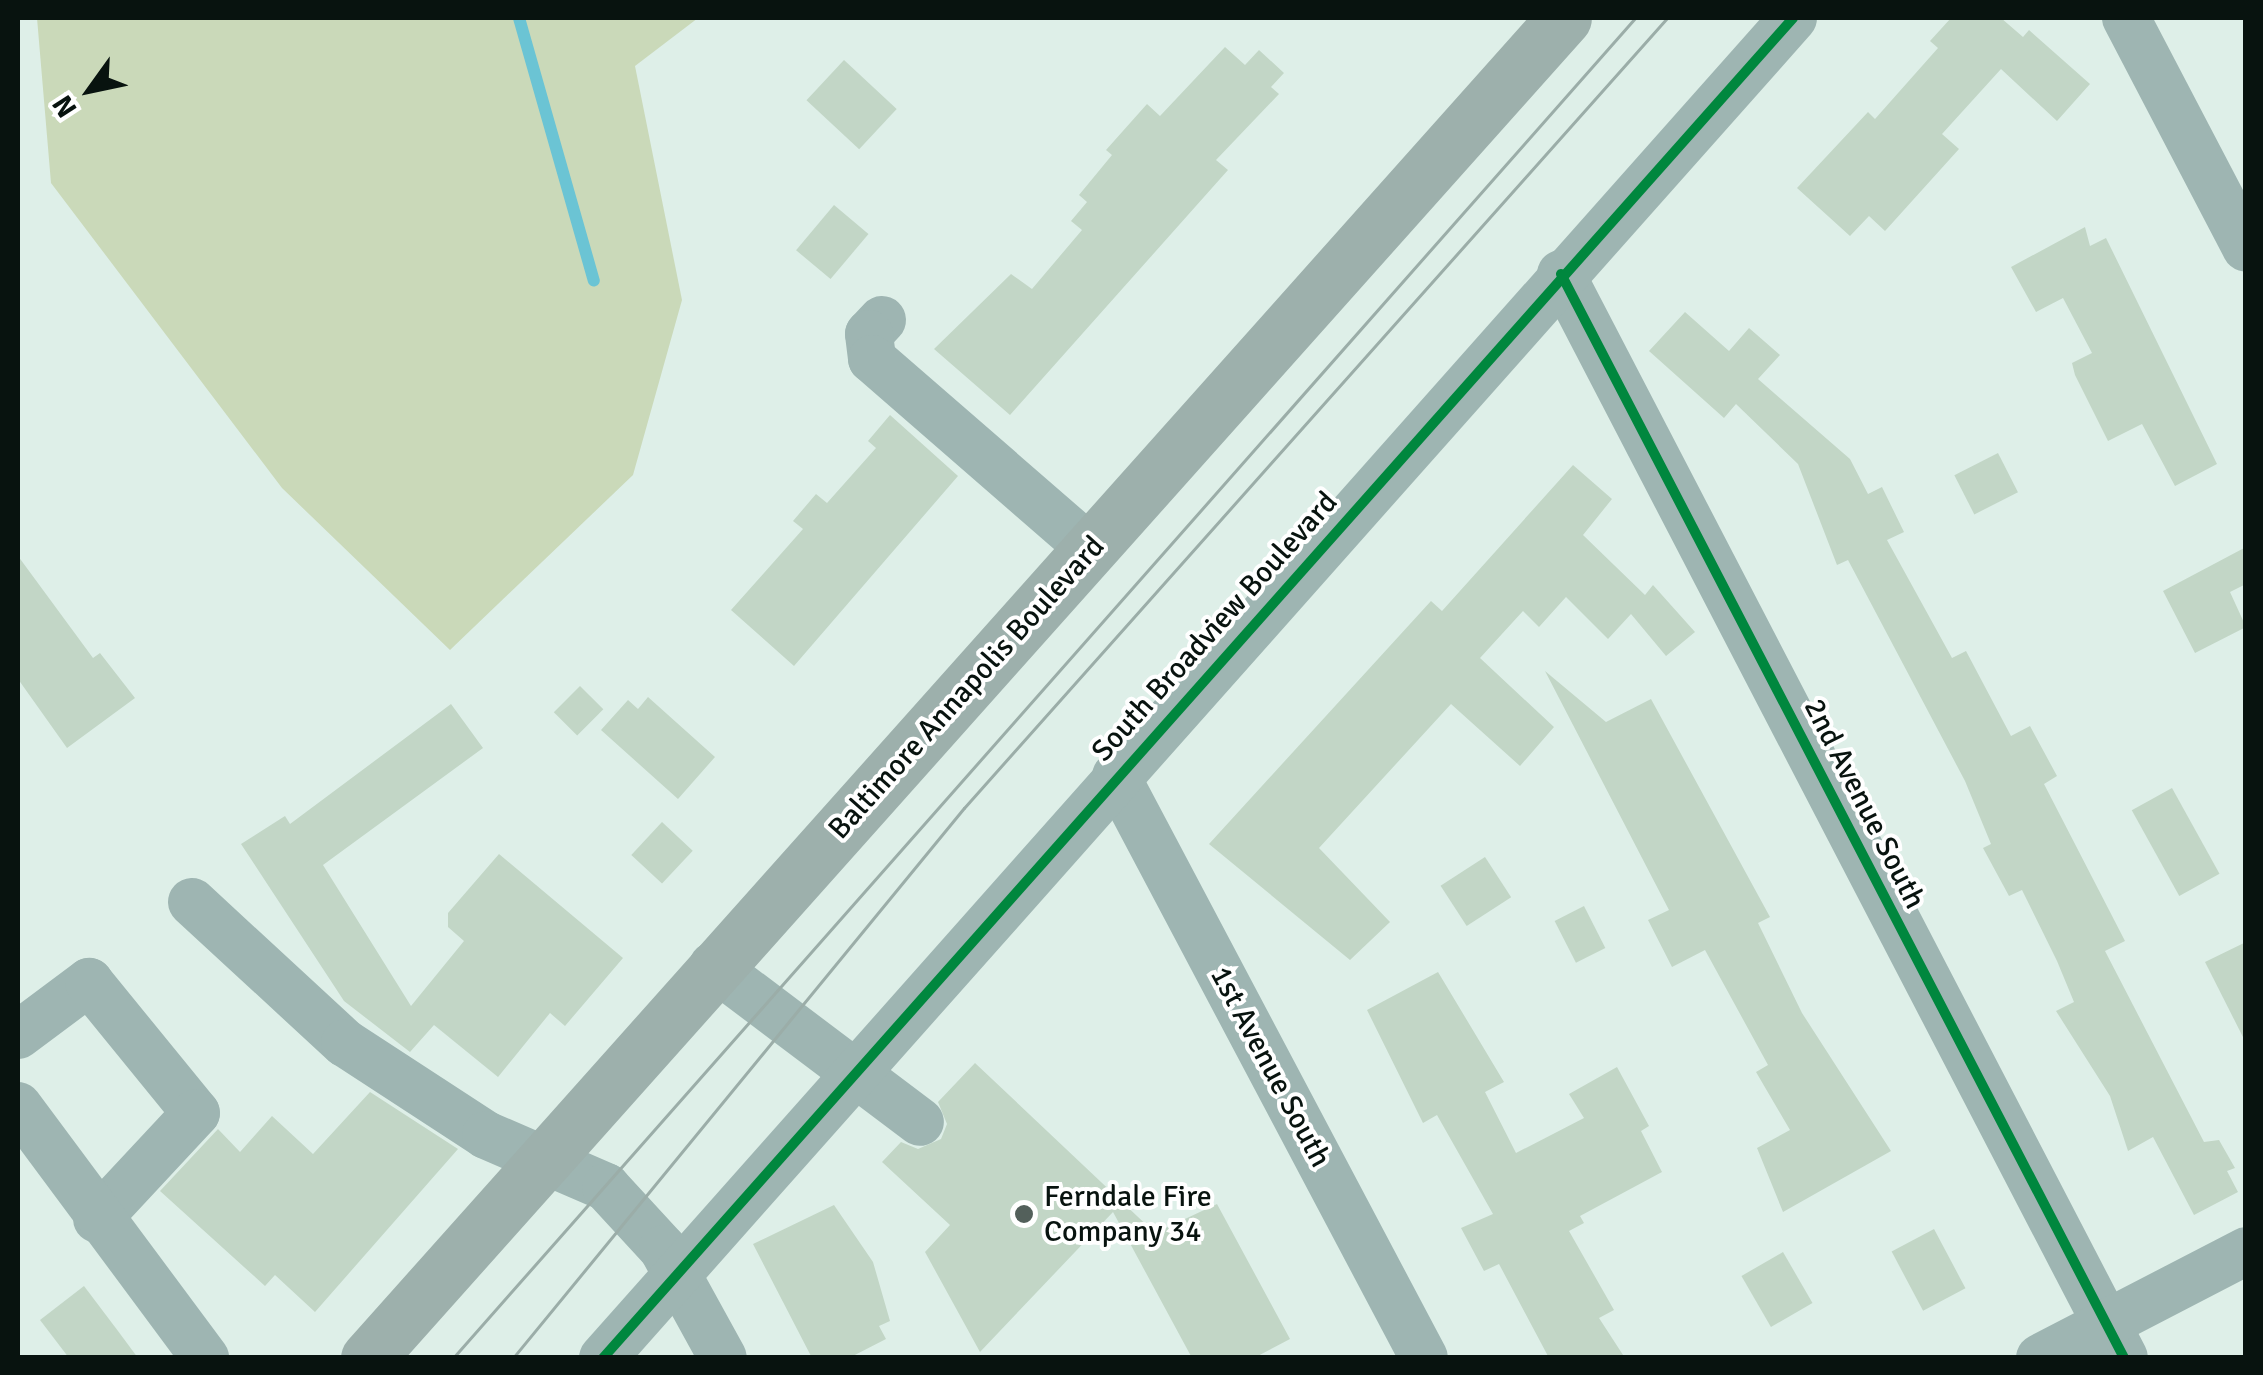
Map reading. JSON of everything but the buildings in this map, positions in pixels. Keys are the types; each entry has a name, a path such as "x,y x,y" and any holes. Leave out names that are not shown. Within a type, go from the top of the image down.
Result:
{"main road":[{"name":"Baltimore Annapolis Boulevard","path":"368,1358 544,1154 1092,550 1564,18"}],"street":[{"name":"South Broadview Boulevard","path":"603,1358 848,1073 1793,18"},
{"path":"2126,18 2246,248"},
{"name":"2nd Avenue South","path":"1560,274 2115,1340"},
{"path":"882,320 870,334 872,359 1092,550"},
{"name":"1st Avenue South","path":"1116,776 1424,1358"},
{"path":"192,902 345,1044 486,1135 544,1154 621,1199 676,1270 723,1358"},
{"path":"713,966 848,1073 920,1122"},
{"path":"18,1035 89,982 196,1113 97,1218"},
{"path":"24,1130 206,1358"},
{"path":"2040,1358 2115,1340 2246,1251"}],"green space":[{"path":"37,18 698,18 635,66 682,300 633,475 450,650 282,488 51,183"}],"waterway":[{"path":"519,18 594,281"}],"tram line":[{"path":"453,1358 1635,18"},
{"path":"513,1358 964,808 1667,18"}],"cycle path":[{"path":"603,1358 1793,18"},
{"path":"1561,274 2124,1358"}],"place":[{"name":"Ferndale Fire Company 34","path":"1024,1214"}]}
